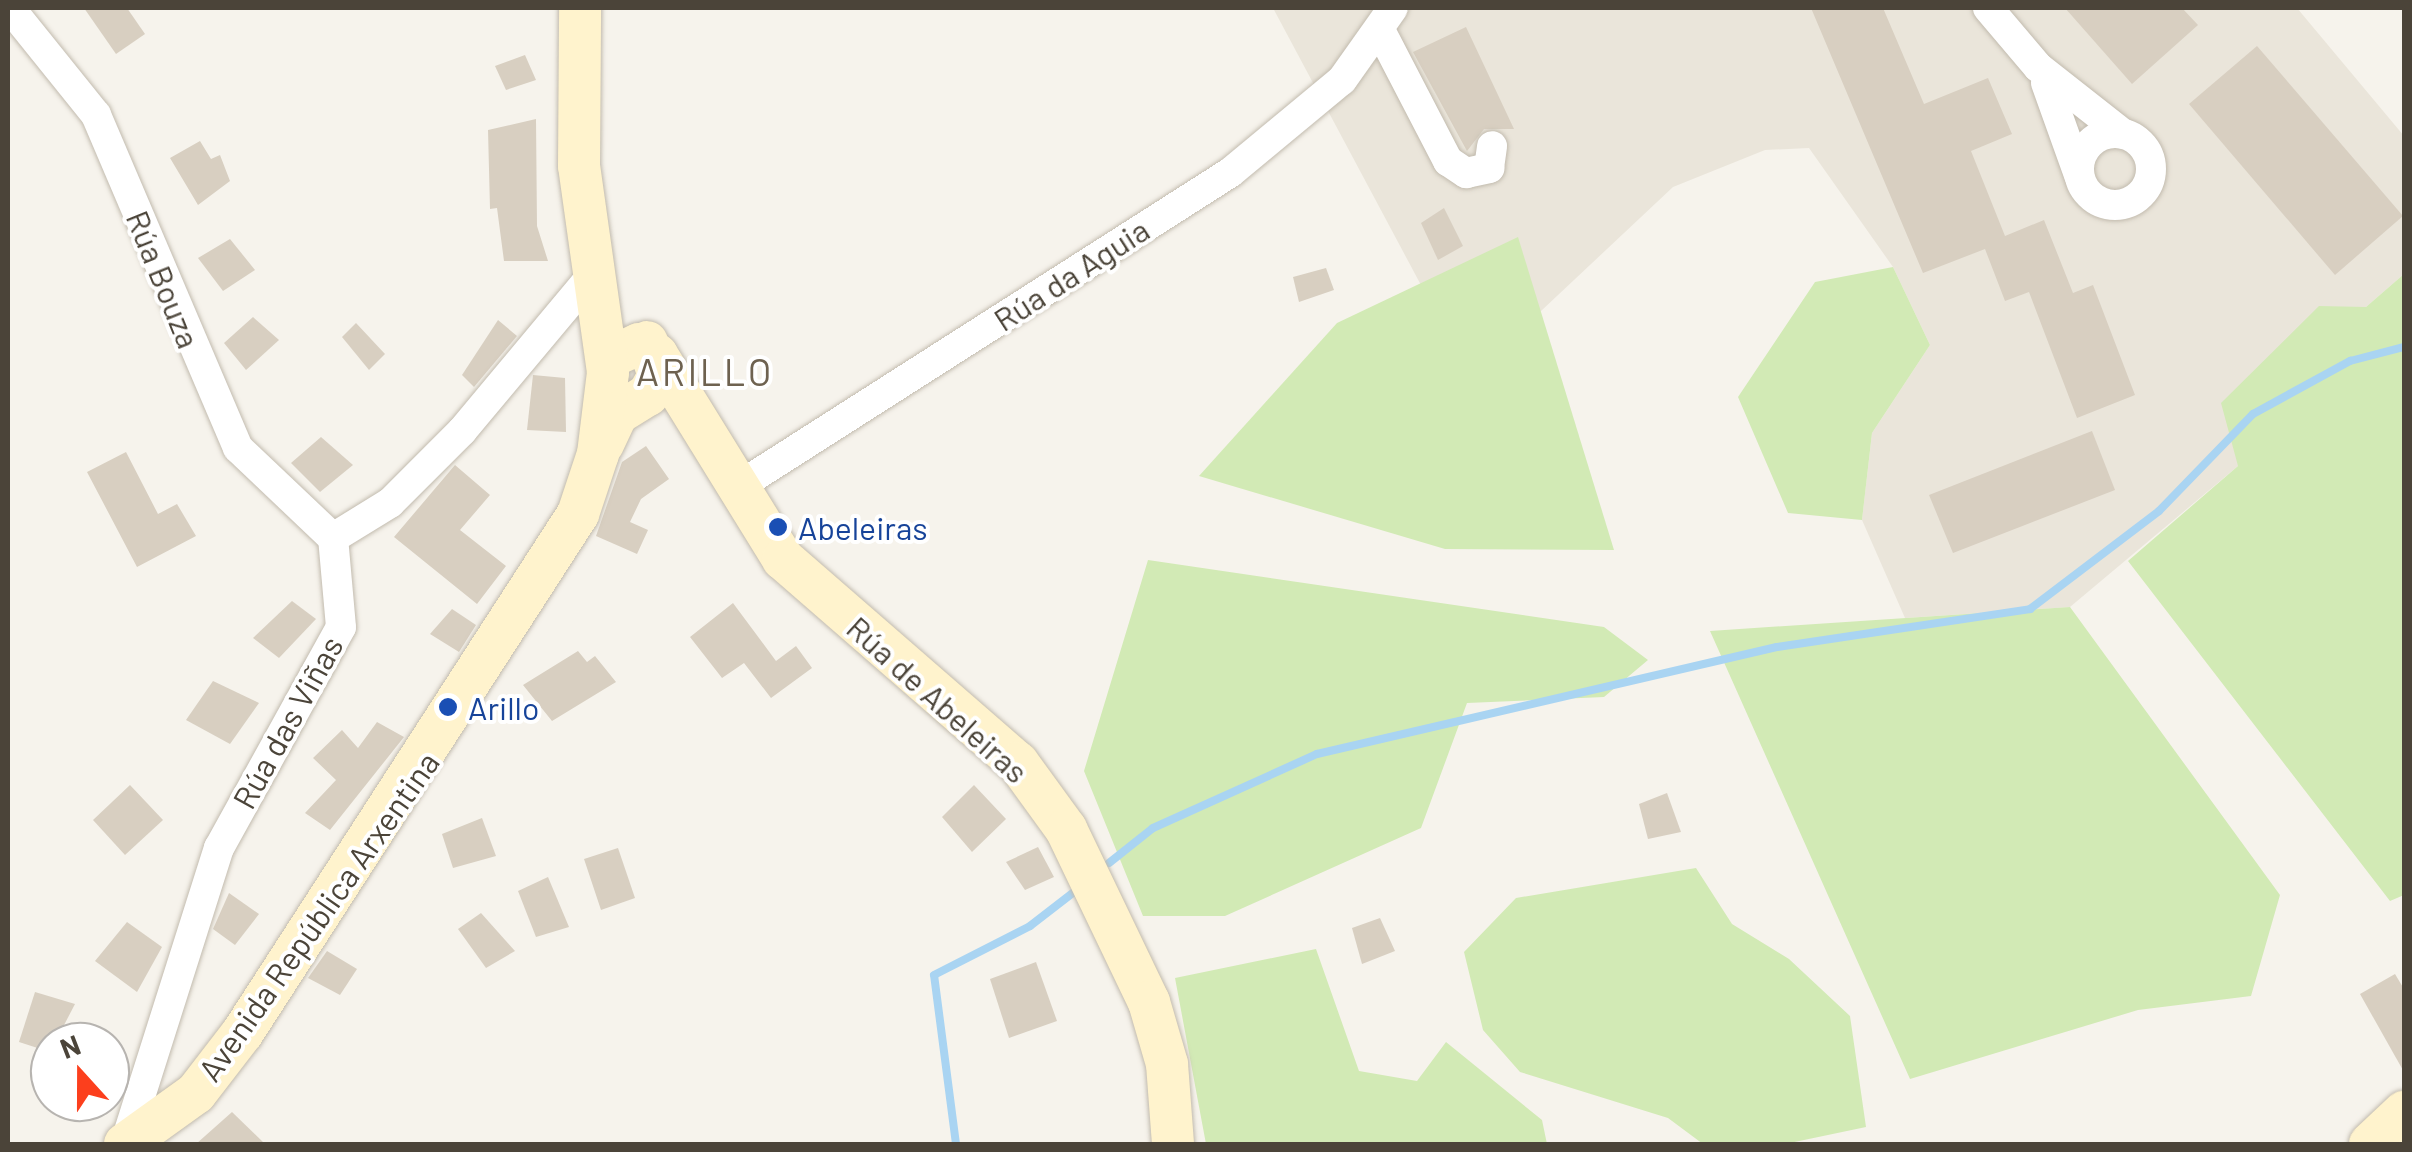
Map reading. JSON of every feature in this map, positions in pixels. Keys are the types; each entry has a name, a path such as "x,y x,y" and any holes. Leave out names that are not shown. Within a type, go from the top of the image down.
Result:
{"main road":[{"name":"Avenida República Arxentina","path":"580,8 579,166 608,365 598,454"},
{"name":"Avenida República Arxentina","path":"125,1144 196,1093 298,952 550,570 617,414 652,375 595,272"},
{"name":"Rúa de Abeleiras","path":"608,365 652,375 713,448 783,559 1018,763 1066,829 1149,1002 1167,1064 1173,1144"},
{"path":"2370,1144 2404,1112"}],"street":[{"name":"Rúa Bouza","path":"10,8 96,115 238,448 333,538"},
{"path":"1988,8 2038,67 2123,134 2151,164 2138,197 2110,205 2081,181 2066,122 2038,67"},
{"name":"Rúa da Aguia","path":"736,488 1232,172 1329,92 1386,19 1448,160 1466,173 1489,168 1492,146"},
{"path":"2081,181 2093,141 2123,134"},
{"path":"333,538 390,502 462,431 595,272"},
{"name":"Rúa das Viñas","path":"125,1144 219,848 341,627 333,538"}],"shaded area":[{"path":"1273,8 2297,8 2404,136 2404,274 2366,307 2238,466 2070,607 1905,618 1862,520 1872,433 1930,345 1893,267 1809,148 1765,150 1673,187 1541,311 1461,360"}],"green space":[{"path":"1518,237 1614,550 1445,549 1199,476 1337,323"},
{"path":"1893,267 1930,345 1872,433 1862,520 1788,513 1738,397 1815,282"},
{"path":"2404,274 2404,895 2390,901 2128,561 2238,466 2221,403 2319,306 2366,307"},
{"path":"1148,560 1604,627 1648,660 1604,697 1467,703 1421,828 1225,916 1143,916 1084,771"},
{"path":"2070,607 2280,895 2251,996 2138,1010 1910,1079 1710,631"},
{"path":"1696,868 1732,924 1789,959 1850,1016 1866,1127 1785,1144 1703,1144 1668,1118 1520,1072 1483,1030 1464,952 1516,898"},
{"path":"1316,949 1359,1071 1417,1081 1446,1042 1542,1120 1547,1144 1206,1144 1175,978"}],"building":[{"path":"84,8 127,8 145,34 116,54"},
{"path":"1811,8 1883,8 1924,104 1988,78 2012,134 1971,151 2005,236 2044,220 2073,293 2093,285 2135,395 2077,418 2029,292 2005,301 1985,249 1923,273"},
{"path":"2065,8 2182,8 2198,25 2132,84"},
{"path":"1466,27 1514,129 1484,129 1467,151 1413,52"},
{"path":"2257,46 2403,216 2335,275 2189,104"},
{"path":"525,55 536,80 506,90 495,66"},
{"path":"536,119 537,226 548,261 504,261 497,208 490,209 488,130"},
{"path":"200,141 211,159 220,155 230,181 198,205 170,158"},
{"path":"1444,208 1463,246 1438,260 1421,223"},
{"path":"230,239 255,270 223,291 198,258"},
{"path":"1326,268 1334,290 1299,302 1293,277"},
{"path":"253,317 279,340 246,370 224,343"},
{"path":"498,320 517,336 474,387 462,375"},
{"path":"356,323 385,354 369,370 342,337"},
{"path":"533,375 565,378 566,432 527,430"},
{"path":"2092,431 2115,490 1953,553 1929,495"},
{"path":"321,437 353,465 320,492 291,463"},
{"path":"646,446 669,479 641,499 630,522 648,530 637,554 596,536 622,462"},
{"path":"126,452 158,514 177,504 196,536 137,567 87,472"},
{"path":"455,465 490,495 460,530 506,566 477,604 394,537"},
{"path":"292,601 316,619 279,658 253,638"},
{"path":"733,603 776,661 796,646 812,668 771,698 744,663 722,678 690,637"},
{"path":"452,609 476,625 459,652 430,634"},
{"path":"578,651 587,662 595,656 616,682 552,721 523,685"},
{"path":"213,681 259,703 230,744 186,720"},
{"path":"377,722 404,737 330,830 305,813 336,780 313,758 342,730 358,748"},
{"path":"130,785 163,820 125,855 93,820"},
{"path":"974,785 1006,819 972,852 942,817"},
{"path":"1667,793 1681,832 1648,839 1639,804"},
{"path":"482,818 496,856 453,868 442,834"},
{"path":"1038,847 1054,877 1025,890 1006,862"},
{"path":"618,848 635,898 601,910 584,859"},
{"path":"548,877 569,927 536,937 518,891"},
{"path":"229,893 259,914 235,945 213,929"},
{"path":"481,913 515,951 486,968 458,929"},
{"path":"1380,918 1395,951 1362,964 1352,928"},
{"path":"127,922 162,947 137,992 95,961"},
{"path":"327,951 357,969 340,995 308,978"},
{"path":"1036,962 1057,1021 1009,1038 990,979"},
{"path":"2395,974 2404,989 2404,1072 2360,994"},
{"path":"35,992 75,1004 66,1022 30,1022 30,1046 19,1042"},
{"path":"232,1112 265,1144 196,1144"}],"waterway":[{"path":"1109,863 1153,828 1317,754 1777,647 2030,609 2159,511 2253,414 2350,361 2404,347"},
{"path":"956,1144 934,975 1030,926 1074,892"}],"place":[{"name":"Abeleiras","path":"778,527"},
{"name":"Arillo","path":"448,707"}],"district":[{"name":"ARILLO","path":"705,372"}]}
